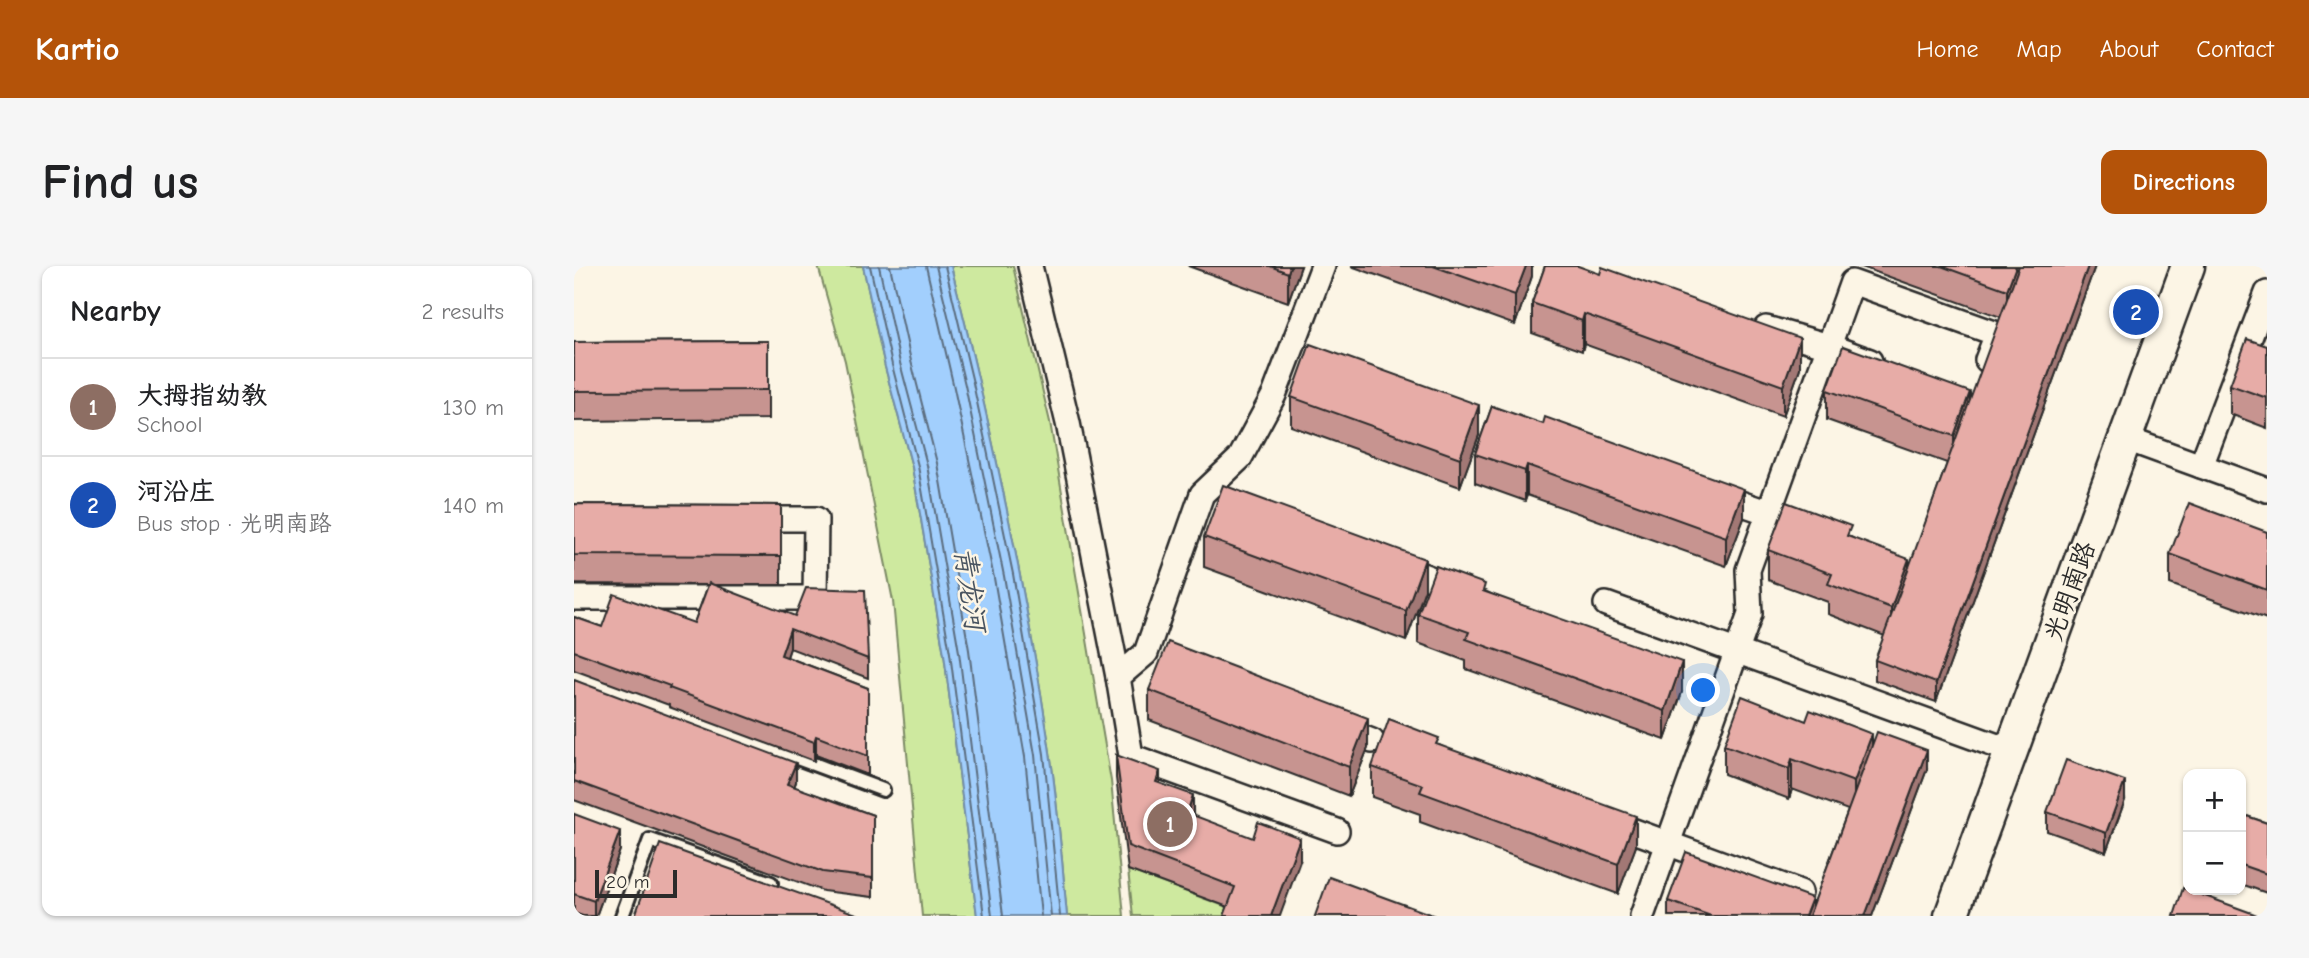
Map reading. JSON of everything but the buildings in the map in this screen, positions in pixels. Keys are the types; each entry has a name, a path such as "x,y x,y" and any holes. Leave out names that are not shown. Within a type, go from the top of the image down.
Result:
{"main road":[{"name":"光明南路","path":"1951,916 2188,266"}],"street":[{"path":"1030,266 1068,423 1132,756 1337,831"},
{"path":"1118,677 1146,653 1202,494 1240,458 1298,354 1323,266"},
{"path":"1642,916 1750,614 1748,570 1852,282 1997,334 1978,385"},
{"path":"2201,466 2266,296"},
{"path":"1749,322 1895,369"},
{"path":"2124,438 2267,490"},
{"path":"1693,486 1804,526"},
{"path":"1202,494 1228,504"},
{"path":"574,598 815,598 816,519 736,519"},
{"path":"1379,559 1430,578"},
{"path":"1606,604 2011,751"},
{"path":"1146,653 1171,663"},
{"path":"1322,721 1372,741"},
{"path":"1581,811 1800,892"}],"lane":[{"path":"574,675 883,790"},
{"path":"622,916 650,839 784,888"}],"green space":[{"path":"818,266 863,266 885,367 912,467 944,654 977,916 922,916 893,601 845,361"},
{"path":"951,266 1013,266 1050,422 1111,781 1124,916 1067,916 1053,772 1030,629 994,447"},
{"path":"1128,870 1235,910 1233,916 1133,916"}],"water":[{"name":"青龙河","path":"863,266 951,266 994,447 1030,629 1053,772 1067,916 977,916 944,654 912,467 885,367"}],"place":[{"name":"河沿庄","path":"2136,312"},
{"name":"大拇指幼教","path":"1170,824"}]}
